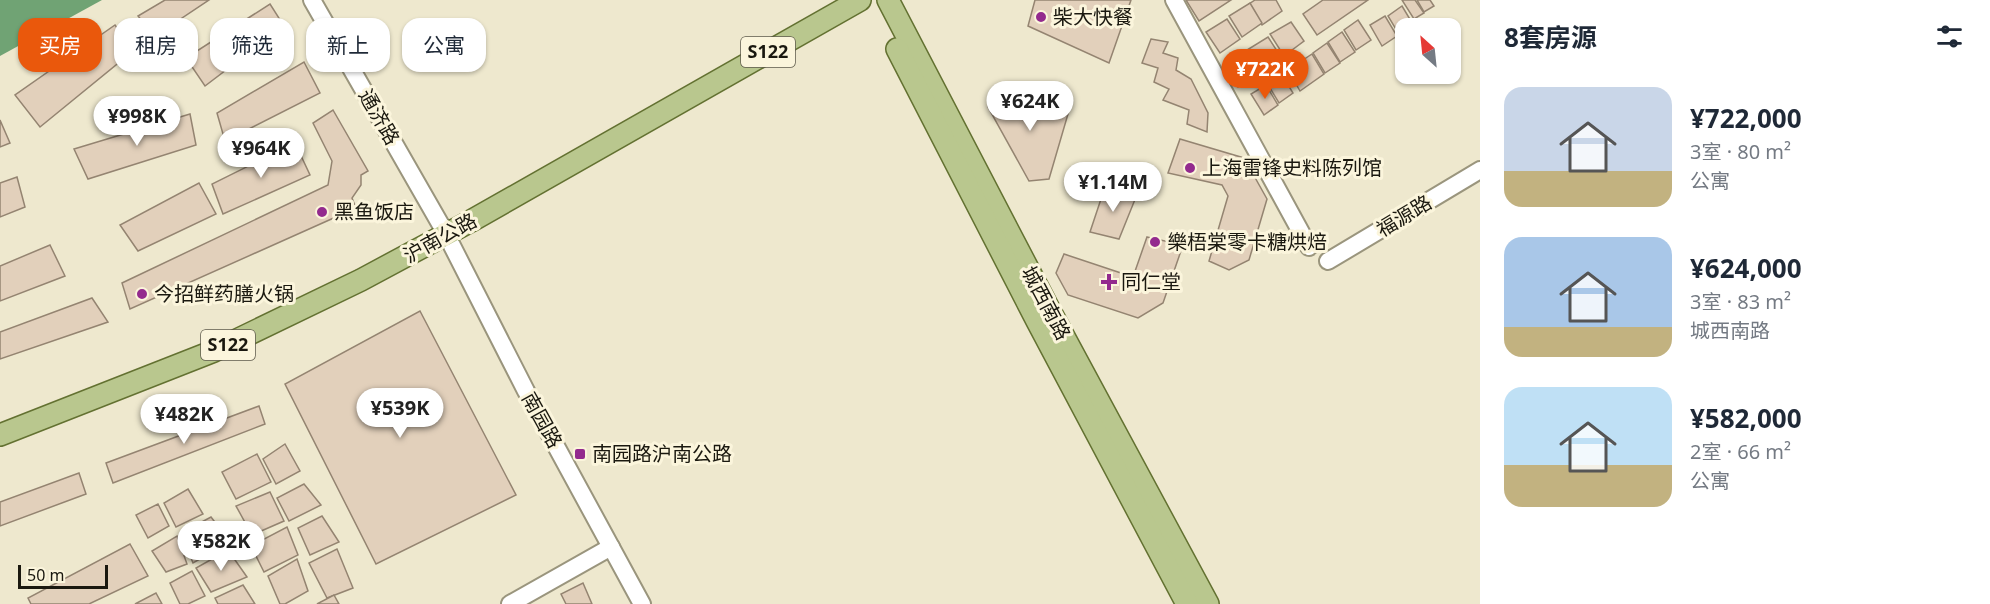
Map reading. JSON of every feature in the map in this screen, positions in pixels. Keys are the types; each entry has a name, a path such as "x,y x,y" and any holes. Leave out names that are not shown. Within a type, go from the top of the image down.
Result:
{"main road":[{"name":"沪南公路","path":"675,98 835,0"},
{"name":"沪南公路","path":"0,435 214,351 361,280 443,229 675,98 860,0"},
{"name":"城西南路","path":"872,0 1037,321 1187,604"},
{"name":"城西南路","path":"888,0 1048,307 1208,604"},
{"name":"沪南公路","path":"0,423 232,330 443,229"}],"street":[{"name":"通济路","path":"312,0 443,229"},
{"path":"1174,0 1308,247"},
{"name":"福源路","path":"1328,261 1480,170"},
{"name":"南园路","path":"443,229 526,391 642,604"},
{"path":"510,604 611,547"}],"shaded area":[{"path":"0,0 102,0 69,18 18,18 18,46 0,56"}],"building":[{"path":"165,0 209,0 182,18 140,18 138,16"},
{"path":"1035,0 1131,0 1109,63 1028,26"},
{"path":"1186,0 1231,0 1199,21"},
{"path":"1255,0 1276,0 1282,11 1262,25 1249,4"},
{"path":"1323,0 1368,0 1317,35 1303,14"},
{"path":"1402,0 1415,0 1424,13 1413,18"},
{"path":"1417,0 1430,0 1434,6 1424,12"},
{"path":"1250,3 1262,23 1242,37 1229,16"},
{"path":"270,4 279,18 248,18"},
{"path":"1402,6 1409,18 1395,18 1395,28 1388,16"},
{"path":"1385,16 1395,33 1395,37 1382,46 1370,25"},
{"path":"1227,19 1240,39 1220,53 1206,32"},
{"path":"1358,20 1371,40 1356,50 1344,30"},
{"path":"1291,22 1304,41 1284,56 1270,34"},
{"path":"114,26 114,67 40,127 15,95 48,72 102,72 102,34"},
{"path":"1342,32 1355,52 1340,62 1328,42"},
{"path":"1268,37 1281,57 1261,71 1247,50"},
{"path":"1151,39 1168,42 1163,53 1178,58 1176,70 1191,79 1208,113 1207,132 1187,124 1189,110 1163,100 1169,89 1154,82 1158,68 1142,63"},
{"path":"210,43 210,72 223,72 205,86 196,72 198,72 198,50"},
{"path":"1327,43 1340,63 1325,73 1313,53"},
{"path":"1246,53 1258,73 1238,87 1225,66"},
{"path":"1312,54 1324,74 1300,91 1288,70"},
{"path":"304,62 306,72 309,72 320,93 225,141 217,113 287,72 294,72 294,68"},
{"path":"1281,73 1293,93 1279,103 1267,83"},
{"path":"1266,85 1278,105 1264,115 1251,94"},
{"path":"1001,89 1068,114 1049,179 1029,181 988,107"},
{"path":"333,110 368,171 361,175 361,185 352,198 356,208 130,309 122,283 328,185 332,161 313,123"},
{"path":"190,114 196,145 88,179 74,149"},
{"path":"0,120 10,143 0,147"},
{"path":"1180,139 1244,158 1267,199 1249,260 1229,270 1209,261 1228,196 1222,185 1168,173"},
{"path":"295,143 310,175 223,214 212,184"},
{"path":"17,177 25,207 0,217 0,183"},
{"path":"199,183 216,214 138,251 120,225"},
{"path":"1106,184 1136,197 1119,239 1090,232"},
{"path":"1147,237 1183,245 1163,303 1138,318 1068,295 1056,273 1064,254 1133,277"},
{"path":"50,245 65,276 0,301 0,266"},
{"path":"92,298 108,322 0,359 0,332"},
{"path":"420,311 516,495 376,564 285,384"},
{"path":"259,406 265,424 113,483 106,463"},
{"path":"285,444 300,471 276,484 263,459"},
{"path":"257,454 271,482 236,499 222,472"},
{"path":"79,473 86,494 0,526 0,502"},
{"path":"304,484 321,505 289,521 277,498"},
{"path":"188,489 203,514 176,527 164,503"},
{"path":"270,492 284,521 252,535 236,506"},
{"path":"158,504 169,526 148,538 136,515"},
{"path":"322,516 339,542 310,555 298,528"},
{"path":"211,517 230,542 193,563 181,533"},
{"path":"287,527 298,555 264,572 251,546"},
{"path":"177,536 187,564 166,572 152,551"},
{"path":"130,544 148,576 89,604 31,604 28,598"},
{"path":"337,549 353,588 327,598 309,563"},
{"path":"228,550 247,577 211,592 196,568"},
{"path":"297,559 308,591 285,604 280,604 268,576"},
{"path":"192,571 205,596 188,604 180,604 170,583"},
{"path":"583,583 592,604 566,604 561,594"},
{"path":"243,585 255,604 218,604 215,598"},
{"path":"156,593 162,604 135,604"},
{"path":"334,595 339,604 317,604"}],"place":[{"name":"柴大快餐","path":"1041,17"},
{"name":"上海雷锋史料陈列馆","path":"1190,168"},
{"name":"黑鱼饭店","path":"322,212"},
{"name":"樂梧棠零卡糖烘焙","path":"1155,242"},
{"name":"同仁堂","path":"1109,282"},
{"name":"今招鲜药膳火锅","path":"142,294"},
{"name":"南园路沪南公路","path":"580,454"}]}
